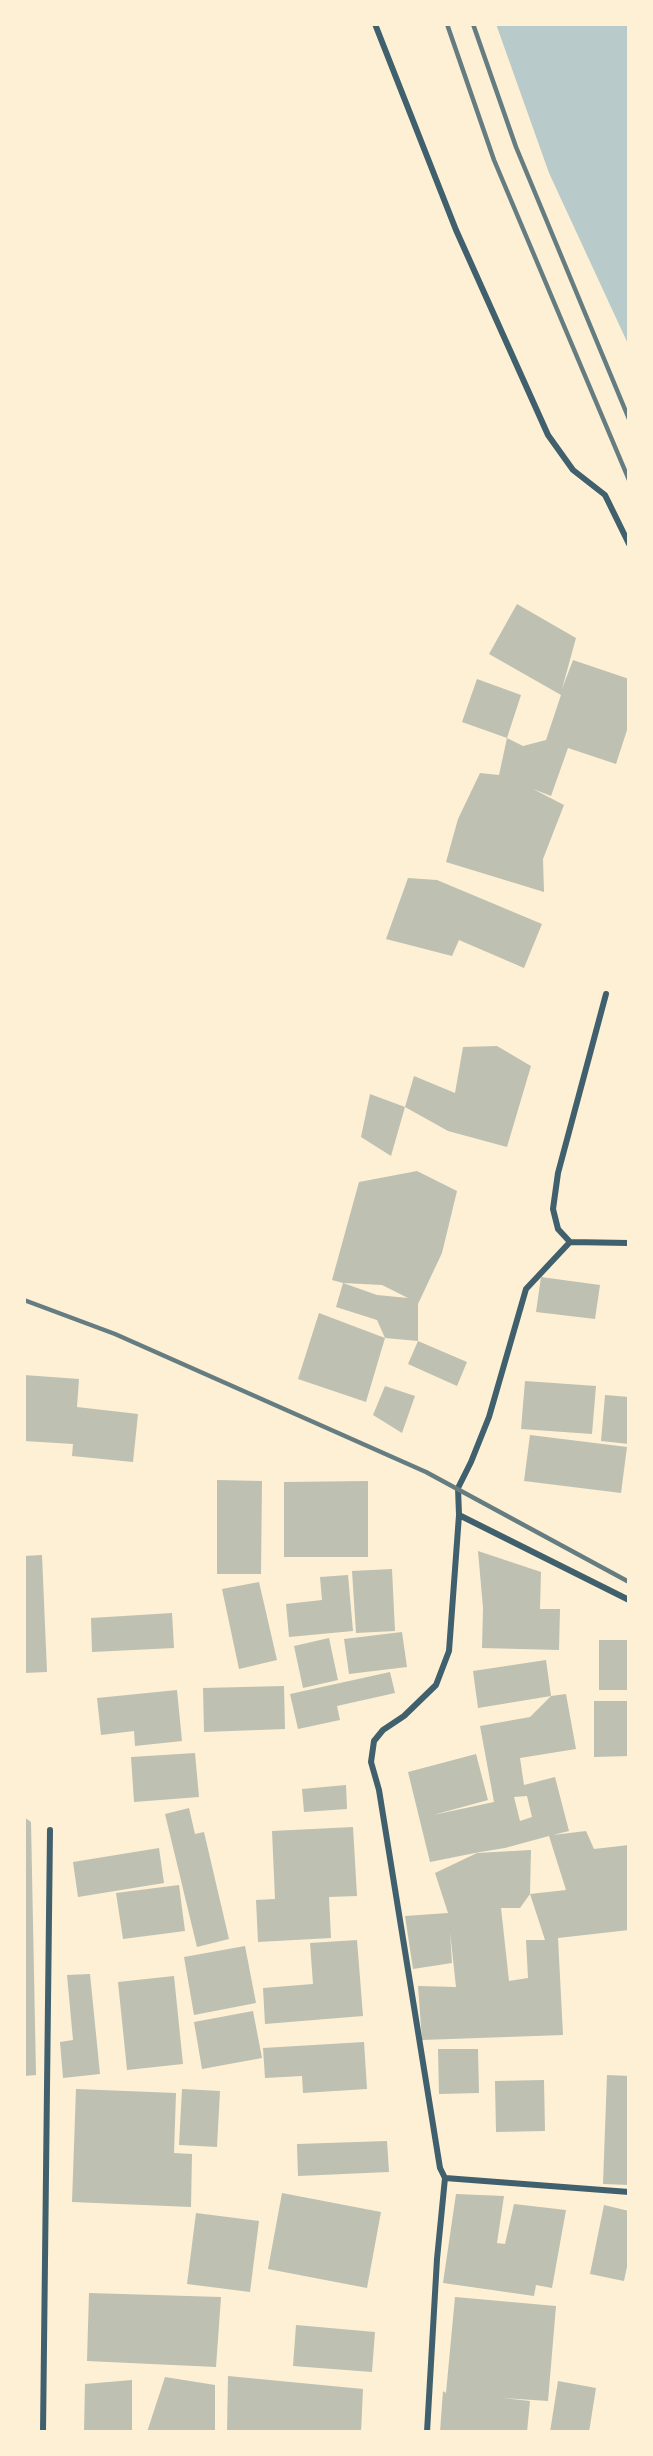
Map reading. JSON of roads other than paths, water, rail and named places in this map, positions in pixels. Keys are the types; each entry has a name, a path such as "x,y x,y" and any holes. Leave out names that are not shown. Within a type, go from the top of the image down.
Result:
{"street":[{"path":"375,24 456,230 548,435 573,470 605,495 629,544"},
{"path":"606,994 558,1173 553,1209 558,1230 570,1242 629,1244"},
{"path":"427,2432 436,2271 445,2178 440,2168 379,1790 372,1762 374,1741 383,1730 404,1716 436,1685 449,1652 459,1515 458,1488 489,1417 526,1289 570,1242"},
{"path":"459,1515 629,1600"},
{"path":"43,2432 50,1830"},
{"path":"445,2178 629,2192"}],"railway":[{"path":"447,24 494,160 629,480"},
{"path":"473,24 516,147 629,419"},
{"path":"24,1300 115,1334 426,1472 629,1582"}]}
